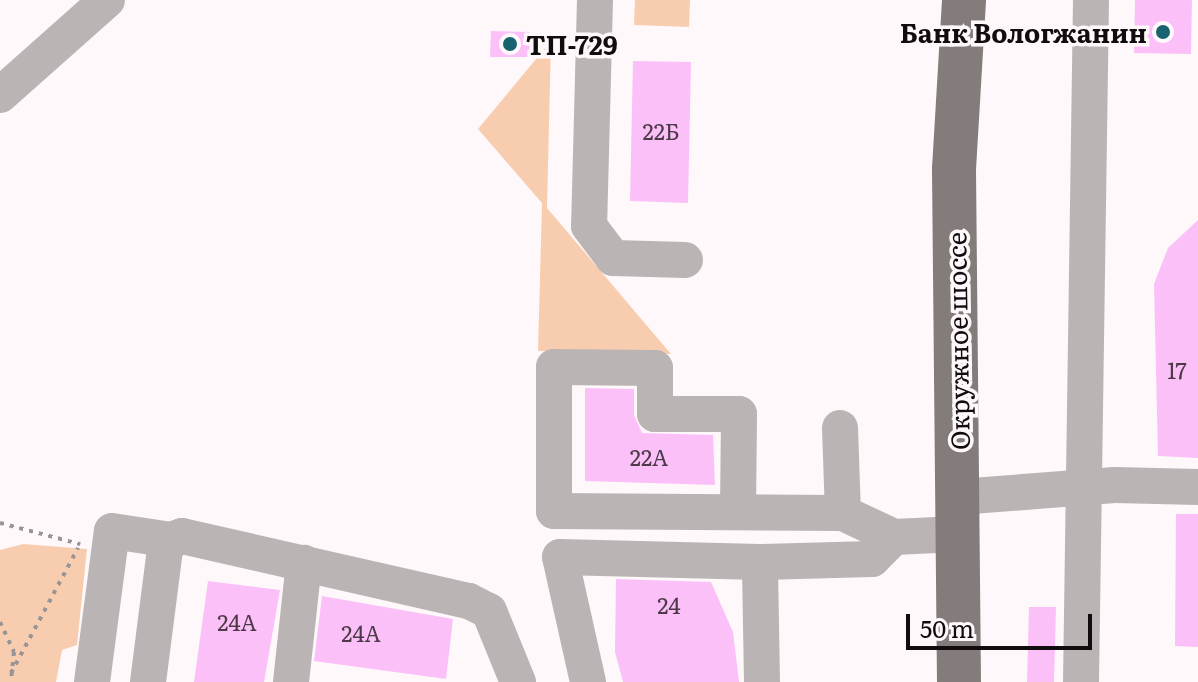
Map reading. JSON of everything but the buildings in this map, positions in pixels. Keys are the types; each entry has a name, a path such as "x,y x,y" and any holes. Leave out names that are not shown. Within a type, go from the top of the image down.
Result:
{"main road":[{"name":"Окружное шоссе","path":"959,682 954,169 964,0"}],"street":[{"path":"0,95 107,0"},
{"path":"595,0 589,226 613,258 685,260"},
{"path":"1081,682 1091,0"},
{"path":"738,512 739,414 655,414 655,368 554,367 554,511 843,513 894,537"},
{"path":"840,428 843,513"},
{"path":"588,682 560,557 760,562 872,559 894,537 959,516 1082,487 1198,487"},
{"path":"92,682 96,537 171,540 182,536 469,601 489,611 518,682"},
{"path":"148,682 165,550 171,540"},
{"path":"760,562 762,682"},
{"path":"291,682 304,563"}],"path":[{"path":"0,523 96,537 11,673"},
{"path":"0,622 14,652 11,682"}],"shaded area":[{"path":"635,0 690,0 689,27 634,25"},
{"path":"551,41 547,208 671,354 538,351 542,203 478,129"},
{"path":"23,544 87,549 77,645 62,650 56,682 0,682 0,550"}],"place":[{"name":"Банк Вологжанин","path":"1163,32"},
{"name":"ТП-729","path":"510,44"}]}
